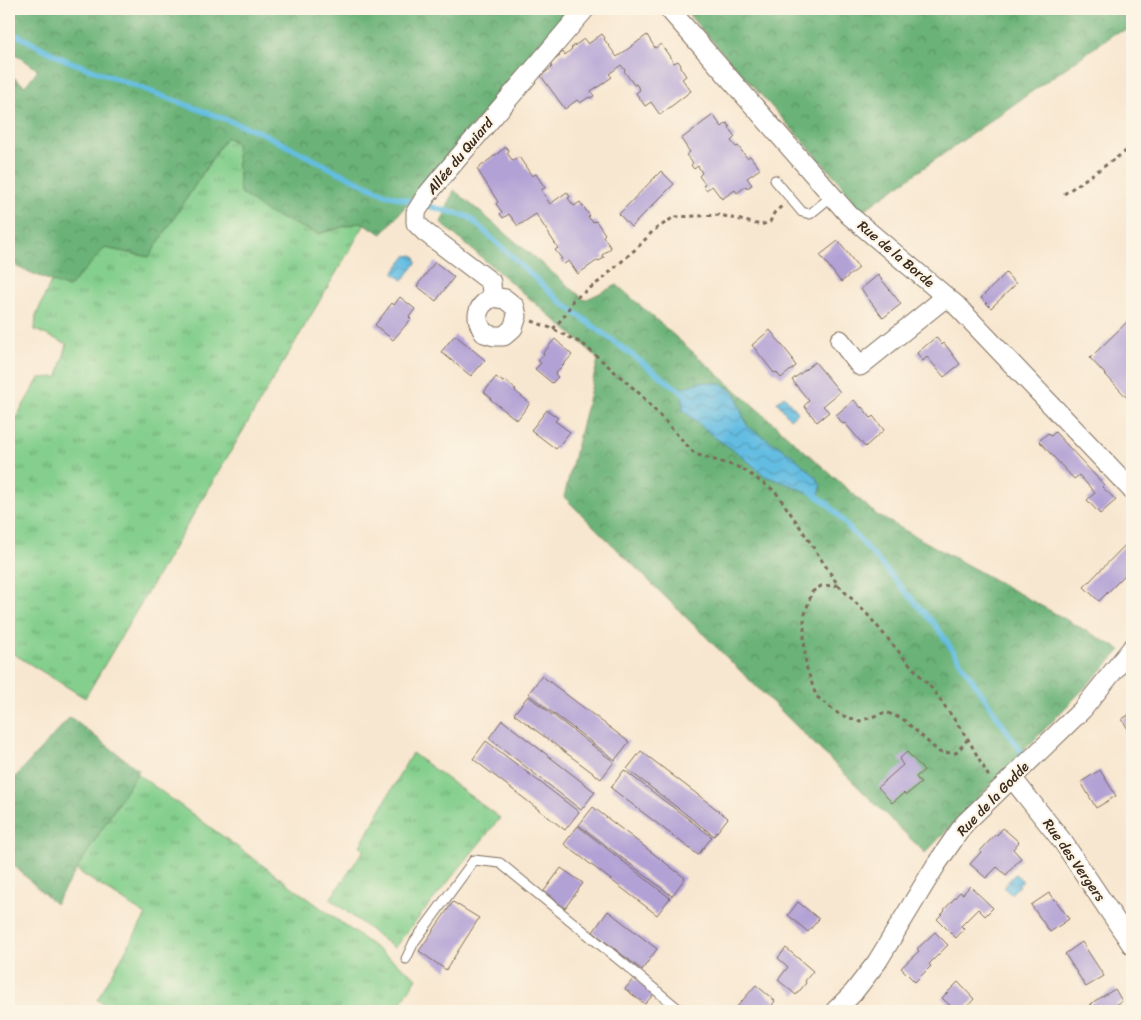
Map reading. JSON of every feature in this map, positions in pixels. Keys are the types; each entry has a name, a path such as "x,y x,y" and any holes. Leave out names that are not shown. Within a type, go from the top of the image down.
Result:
{"street":[{"name":"Allée du Quiard","path":"492,297 491,282 425,232 416,223 416,212 426,196 585,9"},
{"name":"Rue de la Borde","path":"669,9 849,215 956,306 1132,490"},
{"path":"492,297 505,299 515,307 517,316 514,328 504,336 484,333 479,324 477,313 483,302 492,297"},
{"path":"840,340 860,366 946,297"},
{"name":"Rue de la Godde","path":"835,1011 853,993 878,962 936,865 964,824 1082,710 1132,648"},
{"name":"Rue des Vergers","path":"1012,778 1063,842 1132,944"}],"lane":[{"path":"775,180 802,212 810,214 832,196"},
{"path":"406,959 414,942 474,860 500,863 680,1011"}],"path":[{"path":"1064,194 1132,147"},
{"path":"553,329 566,314 573,300 600,281 653,231 674,217 720,215 761,225 770,222 774,213 791,199"},
{"path":"517,316 553,329 583,344 640,394 695,454 741,468 775,491 838,586 867,614 934,691 968,739 998,792"},
{"path":"838,586 821,586 812,592 804,617 806,666 816,696 840,715 860,721 886,712 904,720 939,752 956,753 968,739"}],"green space":[{"path":"9,9 570,9 382,234 361,222 318,234 266,212 240,192 236,143 226,137 149,257 105,248 68,288 17,267 9,250 9,74 25,86 38,70 9,49"},
{"path":"684,9 1132,9 1132,29 1115,33 861,212 839,181"},
{"path":"226,137 236,143 240,192 318,234 361,222 365,224 85,698 9,651 9,476 15,467 9,460 9,430 39,378 58,377 67,344 35,330 36,316 51,281 66,286 105,248 149,257"},
{"path":"454,190 585,300 617,285 877,515 1121,650 925,853 564,497 598,360 583,344 441,223"},
{"path":"70,717 139,770 55,904 9,861 9,784"},
{"path":"412,753 500,818 394,948 330,899 364,850 360,846"},
{"path":"136,773 417,978 396,1011 118,1011 97,1000 146,915 76,870"}],"water":[{"path":"407,255 415,256 417,262 403,280 393,273"},
{"path":"699,382 720,383 736,394 748,427 792,455 814,475 821,485 820,493 813,495 765,476 738,453 714,437 683,410 682,388"},
{"path":"784,396 798,412 790,419 777,402"},
{"path":"1015,874 1023,881 1011,894 1003,887"}],"building":[{"path":"602,34 617,57 647,35 655,48 661,44 674,63 678,61 686,76 682,79 691,91 660,115 651,102 645,106 636,93 640,90 636,84 634,85 621,65 609,74 612,77 591,91 594,96 580,103 577,100 565,109 541,76 552,67 550,63 563,52 565,55 584,39 588,44"},
{"path":"713,115 722,127 727,123 735,137 731,141 736,147 738,146 747,158 750,156 760,169 747,178 752,185 747,188 746,186 737,193 735,190 722,199 712,186 706,190 703,185 705,184 699,176 702,173 698,166 694,169 691,165 693,163 686,155 690,152 681,139"},
{"path":"506,147 509,151 507,153 513,161 519,157 532,176 536,174 545,188 541,190 550,204 567,192 570,197 568,198 574,206 580,202 590,216 588,217 593,222 596,221 605,234 603,236 611,248 602,255 604,258 578,274 569,261 564,264 560,260 562,259 555,250 558,248 536,214 518,226 509,214 503,218 500,214 502,212 496,204 498,202 477,169"},
{"path":"661,171 674,184 631,227 619,214"},
{"path":"838,241 859,268 841,282 820,255"},
{"path":"435,262 454,277 436,301 417,286"},
{"path":"1006,273 1016,284 991,308 981,298"},
{"path":"878,275 901,304 883,318 861,289"},
{"path":"400,297 415,309 409,317 411,319 393,340 375,325 392,303 394,305"},
{"path":"1132,317 1132,403 1090,358"},
{"path":"770,330 793,359 796,366 781,378 776,372 774,373 752,345"},
{"path":"455,335 485,360 471,376 441,352"},
{"path":"936,337 942,345 944,343 960,364 944,377 927,357 923,361 917,353"},
{"path":"555,339 572,355 555,374 558,377 552,383 535,369 541,363 538,361 544,355 543,353"},
{"path":"815,362 840,392 823,406 829,412 817,422 804,406 809,401 792,380"},
{"path":"496,377 503,382 505,380 530,403 517,420 484,392"},
{"path":"854,400 871,418 873,416 884,430 865,447 836,415"},
{"path":"547,410 558,418 555,421 570,432 556,449 531,430"},
{"path":"1055,432 1104,485 1102,487 1116,500 1100,514 1087,500 1095,493 1079,475 1074,479 1039,441 1048,433 1051,436"},
{"path":"1132,538 1132,568 1099,601 1084,587"},
{"path":"542,676 629,742 615,760 528,694"},
{"path":"528,696 614,762 601,779 514,714"},
{"path":"1132,713 1132,736 1122,719"},
{"path":"502,720 595,792 581,810 489,738"},
{"path":"486,741 579,812 565,830 473,759"},
{"path":"641,751 728,818 714,836 627,769"},
{"path":"907,752 924,770 916,777 921,783 892,803 878,787 903,765 899,759"},
{"path":"624,770 712,837 698,855 611,788"},
{"path":"1100,770 1116,796 1096,808 1081,782"},
{"path":"593,807 685,878 672,896 579,825"},
{"path":"578,826 670,898 657,915 564,844"},
{"path":"1003,828 1019,842 1013,849 1021,858 1006,875 997,867 986,878 970,864"},
{"path":"561,868 583,883 565,908 544,891"},
{"path":"970,886 993,908 985,916 978,909 961,926 964,929 956,938 937,919 960,892 963,894"},
{"path":"1049,893 1069,919 1050,932 1031,905"},
{"path":"453,902 479,918 446,970 419,951"},
{"path":"798,902 819,919 808,932 788,915"},
{"path":"608,911 657,949 642,970 593,932"},
{"path":"935,932 948,945 929,964 931,966 915,982 901,968"},
{"path":"1082,942 1104,976 1086,987 1065,954"},
{"path":"786,948 813,971 796,995 778,980 788,967 778,958"},
{"path":"634,978 654,994 645,1004 625,989"},
{"path":"958,982 974,999 963,1011 956,1011 942,998"},
{"path":"756,985 775,1001 768,1011 738,1011 735,1009"},
{"path":"1115,989 1122,1001 1116,1005 1120,1011 1094,1011 1090,1004"}],"waterway":[{"path":"9,31 63,59 262,133 388,195 469,217 561,302 687,396"},
{"path":"809,490 828,504 936,626 1022,753"}]}
